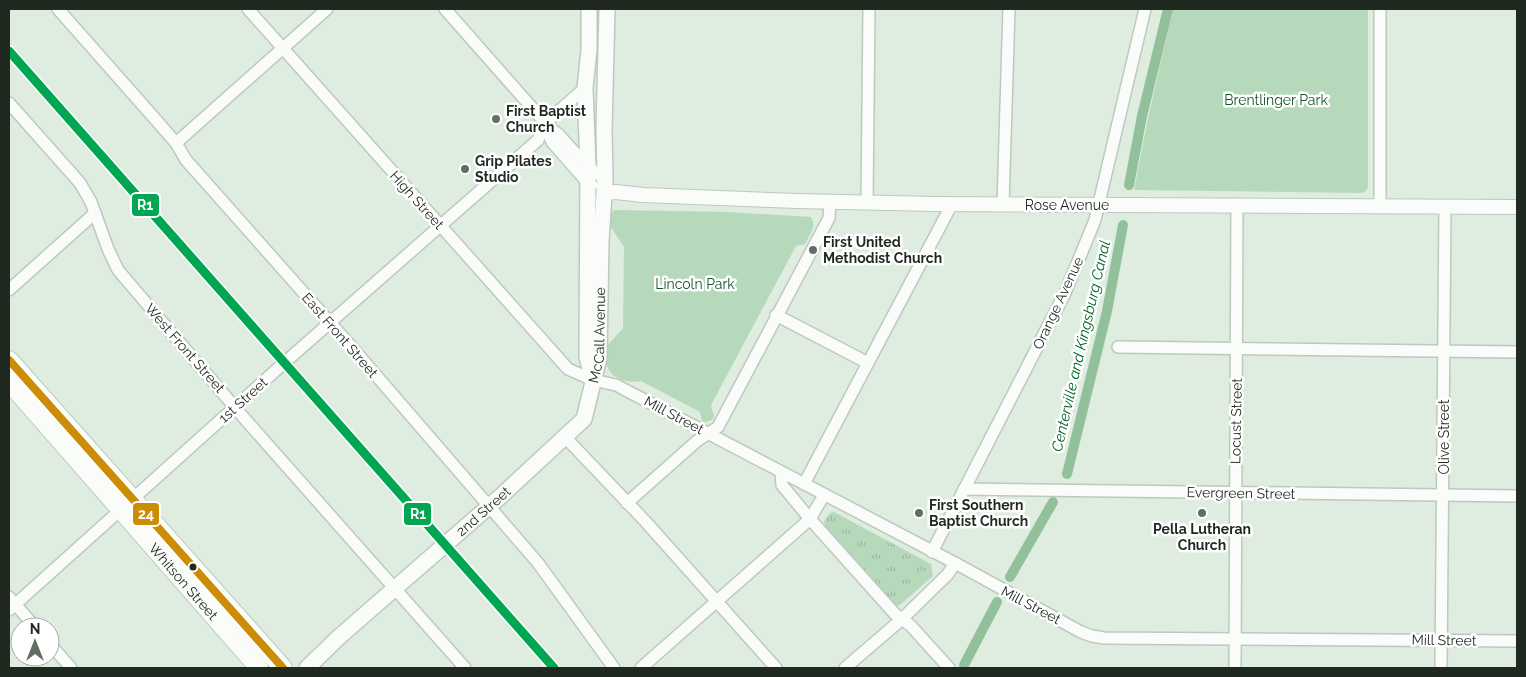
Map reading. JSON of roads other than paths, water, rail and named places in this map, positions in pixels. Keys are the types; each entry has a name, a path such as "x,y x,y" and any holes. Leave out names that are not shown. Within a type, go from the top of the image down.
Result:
{"main road":[{"name":"McCall Avenue","path":"589,9 590,50 585,88 588,167 587,357 593,380"},
{"name":"McCall Avenue","path":"593,380 599,358 601,241 609,188 604,129 607,9"},
{"name":"Whitson Street","path":"9,360 259,668"},
{"name":"2nd Street","path":"307,668 339,637 489,507 584,419 593,380"},
{"name":"Whitson Street","path":"9,382 283,668"}],"street":[{"name":"East Front Street","path":"58,9 176,144 186,160 546,573 577,619 614,668"},
{"name":"High Street","path":"248,9 568,369 593,380"},
{"path":"176,144 327,9"},
{"path":"445,9 541,118 552,142 588,183 609,188"},
{"path":"867,202 868,9"},
{"path":"1003,204 1009,9"},
{"name":"Orange Avenue","path":"932,552 1066,293 1094,220 1145,9"},
{"path":"1380,9 1380,205"},
{"name":"1st Street","path":"11,604 539,139 544,124 585,88"},
{"name":"West Front Street","path":"9,103 80,182 91,202 108,249 118,270 394,590 465,668"},
{"path":"544,124 558,134 609,188"},
{"name":"Rose Avenue","path":"609,188 643,195 830,202 1517,207"},
{"path":"627,503 686,450 718,427 829,218 830,202"},
{"path":"804,484 952,204"},
{"name":"Locust Street","path":"1235,668 1237,204"},
{"name":"Olive Street","path":"1442,668 1445,206"},
{"path":"9,290 95,213"},
{"path":"776,315 868,363"},
{"path":"1118,347 1517,352"},
{"name":"Mill Street","path":"593,380 616,385 955,563 1081,632 1092,636 1104,638 1517,641"},
{"path":"565,437 776,668"},
{"path":"781,472 782,485 810,519 894,614 911,626 949,668"},
{"name":"Evergreen Street","path":"964,489 1517,496"},
{"path":"640,668 810,519 824,495"},
{"path":"845,668 902,619 948,574 955,563"},
{"path":"11,604 25,617"},
{"path":"60,655 71,668"}],"waterway":[{"name":"Centerville and Kingsburg Canal","path":"1129,185 1142,116 1168,9"},
{"name":"Centerville and Kingsburg Canal","path":"1067,474 1107,311 1123,225"},
{"name":"Centerville and Kingsburg Canal","path":"1010,577 1053,502"},
{"name":"Centerville and Kingsburg Canal","path":"964,665 997,602"}],"place":[{"name":"First Baptist Church","path":"496,119"},
{"name":"Grip Pilates Studio","path":"465,169"},
{"name":"First United Methodist Church","path":"813,250"},
{"name":"First Southern Baptist Church","path":"919,513"},
{"name":"Pella Lutheran Church","path":"1202,513"}],"park label":[{"name":"Brentlinger Park","path":"1276,100"},
{"name":"Lincoln Park","path":"695,284"}]}
